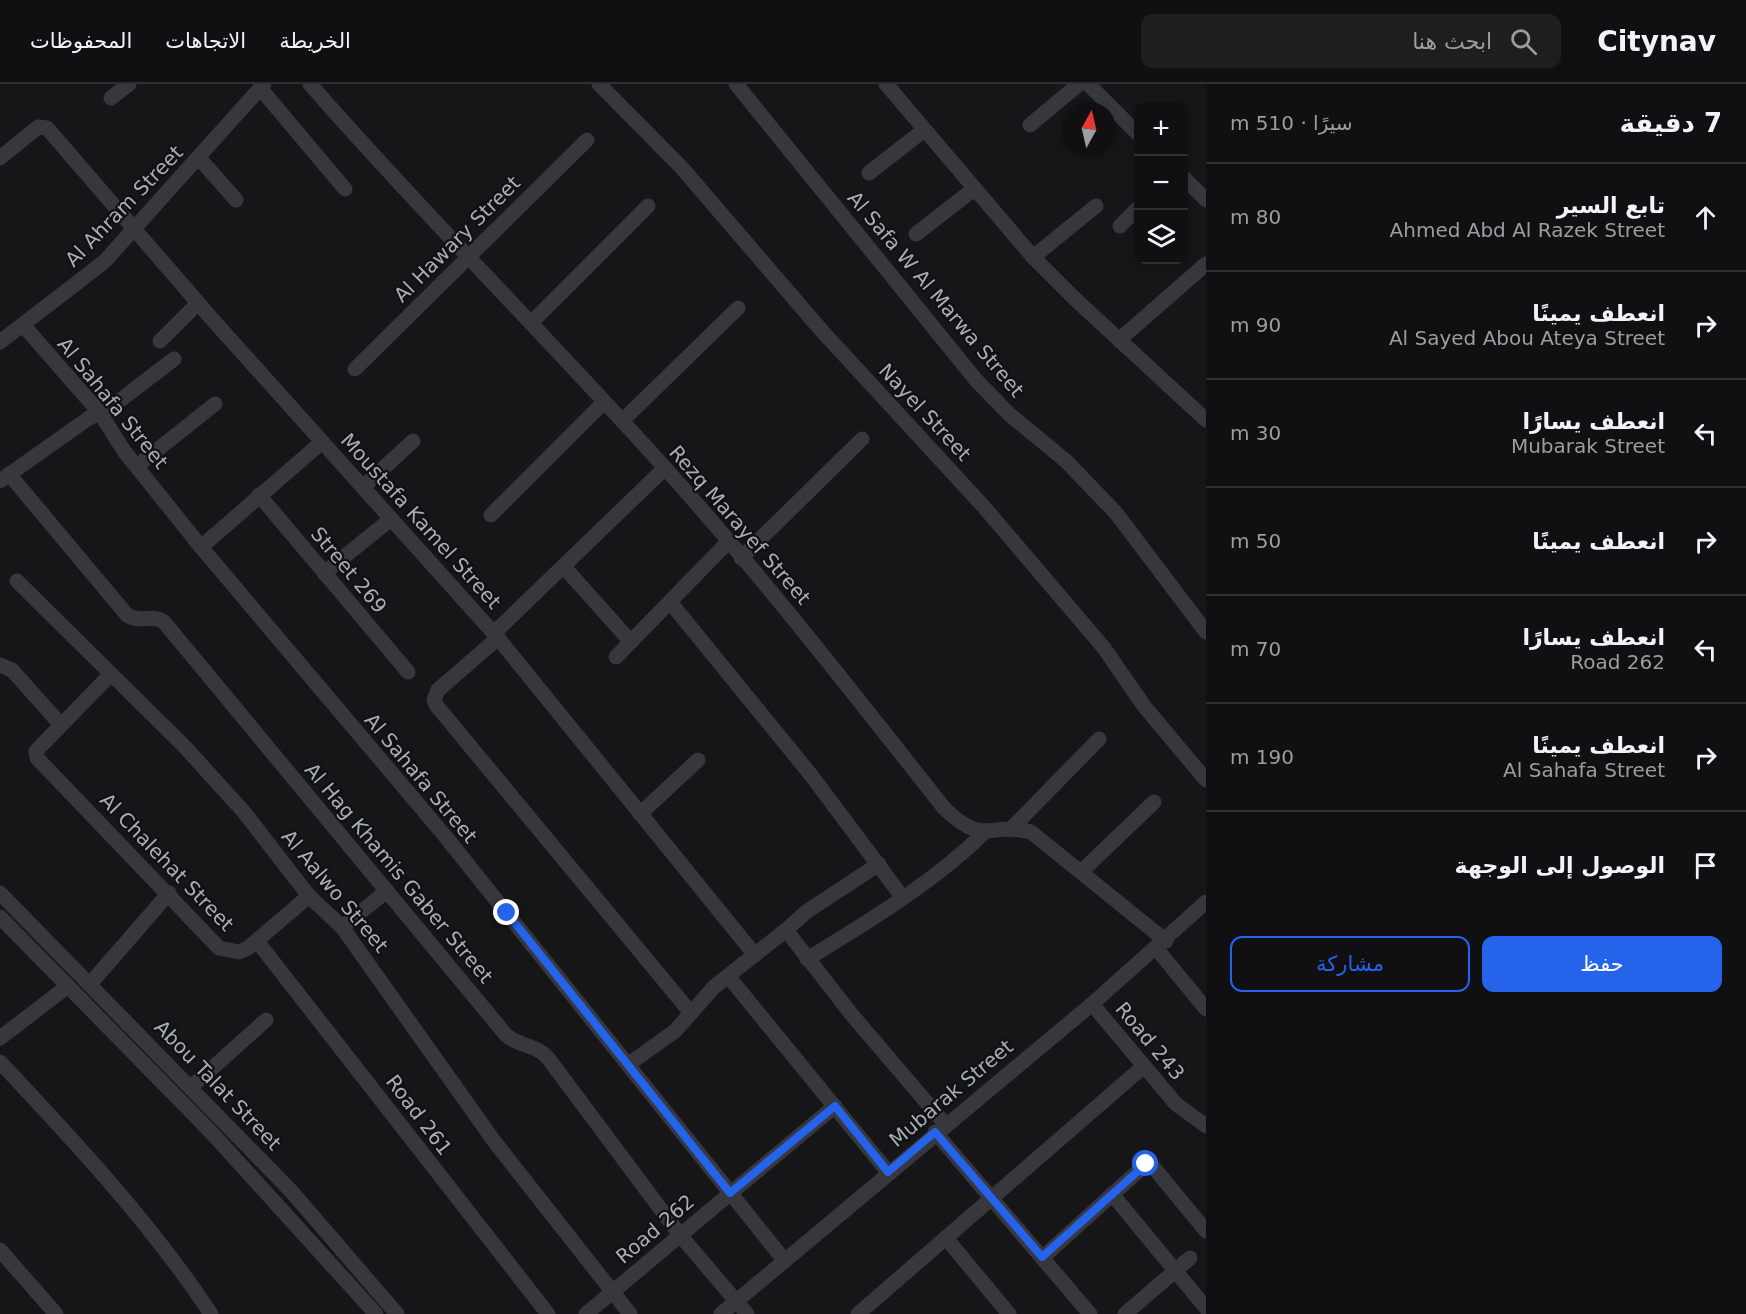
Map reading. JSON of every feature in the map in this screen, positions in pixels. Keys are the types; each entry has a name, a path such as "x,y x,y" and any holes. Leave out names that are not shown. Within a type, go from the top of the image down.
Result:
{"street":[{"path":"111,98 129,84"},
{"name":"Rezq Marayef Street","path":"310,84 364,146 666,468 811,640 945,808 966,826 985,832 1010,830 1031,832 1082,871 1161,945 1206,1009"},
{"name":"Nayel Street","path":"599,84 682,168 822,331 984,507 1097,639 1144,706 1206,780"},
{"name":"Al Safa W Al Marwa Street","path":"736,84 976,380 1009,414 1066,461 1116,513 1206,632"},
{"path":"886,84 1033,256 1206,420"},
{"path":"1030,125 1079,84"},
{"path":"1088,84 1134,130"},
{"path":"258,87 345,189"},
{"name":"Al Ahram Street","path":"2,338 23,325 104,262 199,158 258,87"},
{"name":"Moustafa Kamel Street","path":"0,158 43,126 496,636 755,955"},
{"path":"869,173 924,130"},
{"name":"Al Hawary Street","path":"356,369 588,140"},
{"path":"199,158 236,200"},
{"path":"1188,182 1206,200"},
{"path":"916,234 974,189"},
{"path":"531,323 648,206"},
{"path":"1033,256 1096,206"},
{"path":"1120,226 1136,210"},
{"path":"1119,340 1206,264"},
{"path":"160,341 198,303"},
{"path":"622,422 738,308"},
{"name":"Al Sahafa Street","path":"23,325 100,413 137,466 201,547 445,836 630,1064 784,1260"},
{"path":"4,478 89,418 110,408 174,359"},
{"path":"491,515 604,402"},
{"path":"137,466 214,404"},
{"path":"741,558 862,439"},
{"path":"201,547 322,441"},
{"path":"363,487 413,441"},
{"path":"666,468 438,690 434,700 691,1013"},
{"name":"Al Hag Khamis Gaber Street","path":"4,478 127,615 136,620 156,618 164,622 506,1035 517,1043 538,1048 548,1058 680,1235 747,1314"},
{"name":"Street 269","path":"259,495 408,672"},
{"path":"324,573 391,519"},
{"path":"616,657 728,542"},
{"path":"565,568 631,642"},
{"name":"Al Aalwo Street","path":"17,581 184,746 244,812 309,896 342,927 494,1141 630,1314"},
{"path":"670,602 804,766 903,898"},
{"path":"0,665 12,670 61,725"},
{"name":"Al Chalehat Street","path":"111,674 36,751 35,756 169,893 219,948 239,952 257,941 309,896"},
{"path":"1010,830 1099,740"},
{"path":"640,814 698,760"},
{"path":"1082,871 1154,802"},
{"path":"807,959 903,898 967,850 985,832"},
{"path":"630,1064 675,1031 714,987 806,912 879,864"},
{"path":"342,927 387,891"},
{"name":"Abou Talat Street","path":"0,893 330,1232 397,1314"},
{"path":"90,984 169,893"},
{"name":"Mubarak Street","path":"721,1314 940,1128 1092,1004 1161,945 1206,902"},
{"name":"Abou Talat Street","path":"0,917 211,1132 376,1314"},
{"path":"786,930 992,1198 1090,1314"},
{"name":"Road 261","path":"257,941 548,1314"},
{"path":"42,960 55,949"},
{"path":"728,976 888,1172"},
{"path":"0,1038 68,986"},
{"name":"Road 243","path":"1092,1004 1182,1110 1206,1126"},
{"path":"191,1087 266,1020"},
{"path":"0,1062 119,1192 167,1251 211,1314"},
{"path":"858,1314 1144,1066"},
{"name":"Road 262","path":"586,1314 835,1106"},
{"path":"1042,1257 1146,1164 1150,1163 1206,1231"},
{"path":"1113,1194 1206,1308"},
{"path":"946,1238 1009,1314"},
{"path":"0,1250 56,1314"},
{"path":"1125,1314 1190,1258"}],"route":[{"path":"507,913 630,1064 730,1193 835,1106 888,1172 935,1132 1042,1257 1146,1164"}]}
